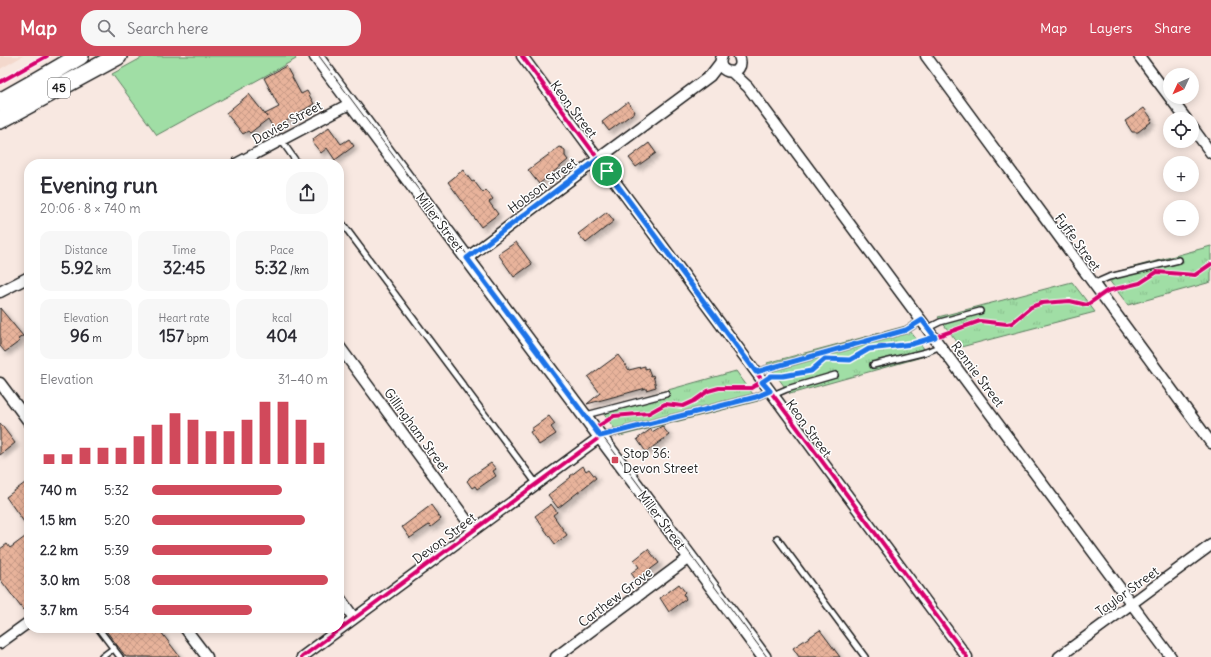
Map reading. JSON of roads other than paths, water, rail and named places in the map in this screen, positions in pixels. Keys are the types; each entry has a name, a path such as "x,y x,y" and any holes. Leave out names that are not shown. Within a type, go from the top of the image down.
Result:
{"highway":[{"name":"45","path":"0,102 80,56"},
{"name":"45","path":"0,120 118,56"}],"street":[{"name":"Miller Street","path":"316,56 764,657"},
{"name":"Keon Street","path":"522,56 967,657"},
{"name":"Fyffe Street","path":"926,56 1211,443"},
{"path":"1139,56 1181,112"},
{"name":"Hobson Street","path":"467,258 710,76 724,63 737,71 742,60"},
{"name":"Rennie Street","path":"742,60 748,87"},
{"name":"Rennie Street","path":"724,63 748,87 1171,657"},
{"name":"Davies Street","path":"245,159 351,103"},
{"path":"1199,137 1211,153"},
{"path":"0,292 24,280"},
{"name":"Gillingham Street","path":"344,353 473,529"},
{"path":"0,383 24,415"},
{"name":"Devon Street","path":"344,626 600,436"},
{"name":"Taylor Street","path":"1059,657 1211,545"},
{"name":"Carthew Grove","path":"556,657 690,557"},
{"path":"344,605 354,618"},
{"path":"0,643 24,626"},
{"path":"189,633 207,657"},
{"name":"Devon Street","path":"302,657 334,633"}],"lane":[{"path":"281,140 294,159"},
{"path":"344,226 536,483"},
{"path":"1093,284 1109,277 1180,260"},
{"path":"756,372 925,324 940,322 980,311"},
{"path":"873,365 926,352 941,346"},
{"path":"600,436 785,390 835,375"},
{"path":"584,416 666,394"},
{"path":"777,538 865,657"},
{"path":"102,633 120,657"},
{"path":"102,657 114,648"}],"tram line":[{"path":"319,56 767,657"}],"place":[{"name":"Stop 36: Devon Street","path":"615,460"}]}
